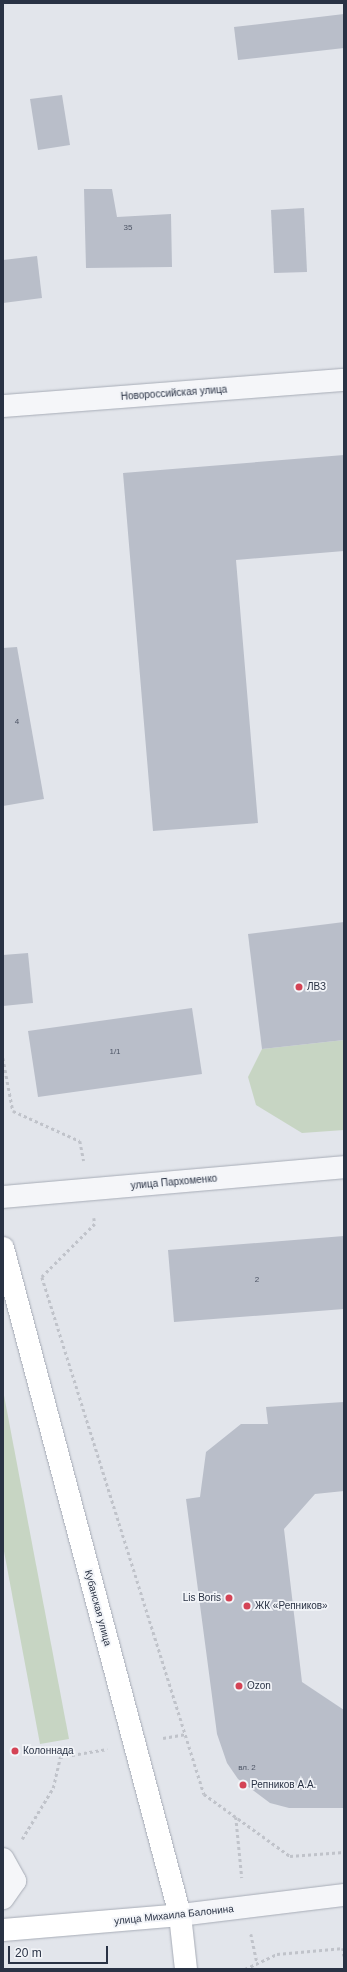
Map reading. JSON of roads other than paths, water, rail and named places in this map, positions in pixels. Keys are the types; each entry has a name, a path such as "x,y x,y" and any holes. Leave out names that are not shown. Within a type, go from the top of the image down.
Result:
{"main road":[{"name":"Кубанская улица","path":"3,1248 180,1915 186,1969"},
{"name":"улица Михаила Балонина","path":"3,1930 180,1915"}],"street":[{"name":"Новороссийская улица","path":"3,406 344,380"},
{"name":"улица Пархоменко","path":"3,1197 344,1167"},
{"path":"3,1859 15,1881 3,1898"},
{"name":"улица Михаила Балонина","path":"180,1915 344,1894"}],"place":[{"name":"ЛВЗ","path":"299,987"},
{"name":"Lis Boris","path":"229,1598"},
{"name":"ЖК «Репников»","path":"247,1606"},
{"name":"Ozon","path":"239,1686"},
{"name":"Колоннада","path":"15,1751"},
{"name":"Репников А.А.","path":"243,1785"}]}
